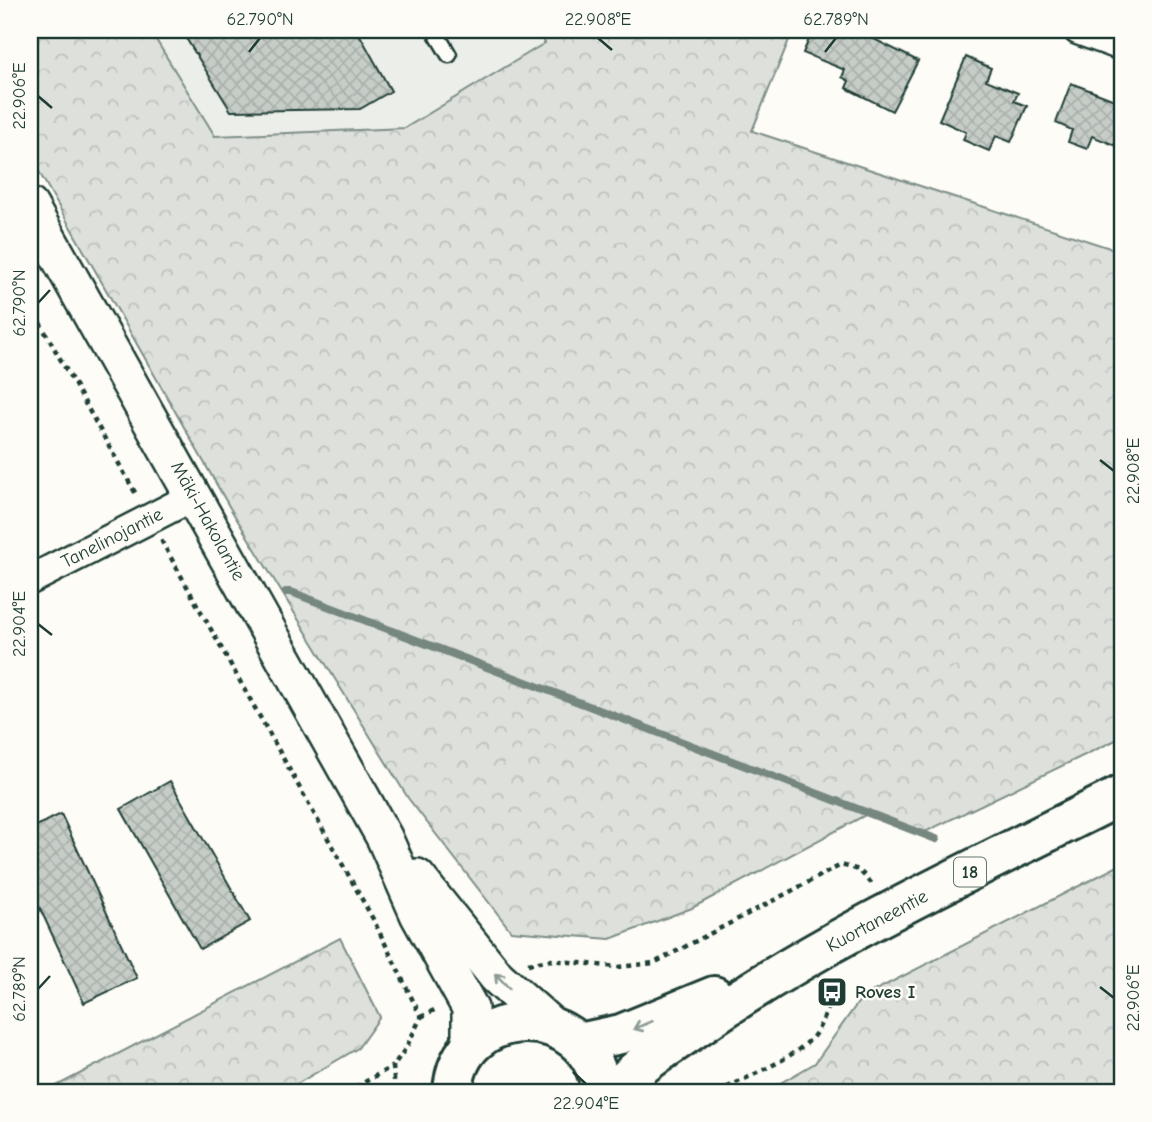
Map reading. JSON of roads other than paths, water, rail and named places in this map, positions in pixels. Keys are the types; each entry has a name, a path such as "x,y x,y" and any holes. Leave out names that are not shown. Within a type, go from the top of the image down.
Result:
{"highway":[{"name":"Kuortaneentie","path":"615,1092 647,1062 731,1003 831,944 1122,795"},
{"name":"Kuortaneentie","path":"566,1035 621,1034 831,944"},
{"name":"18","path":"436,1092 461,1068 483,1036 508,1025 535,1023 566,1035"},
{"path":"566,1035 592,1059 601,1092"}],"street":[{"path":"1078,30 1122,46"},
{"name":"Mäki-Hakolantie","path":"30,206 384,837 418,914 464,995 470,1008 461,1068"},
{"name":"Tanelinojantie","path":"30,580 194,496"},
{"name":"Mäki-Hakolantie","path":"384,837 497,977 566,1035"}],"lane":[{"path":"434,30 449,55"}],"waterway":[{"path":"286,592 936,839"}],"place":[{"name":"Roves I","path":"832,992"}]}
